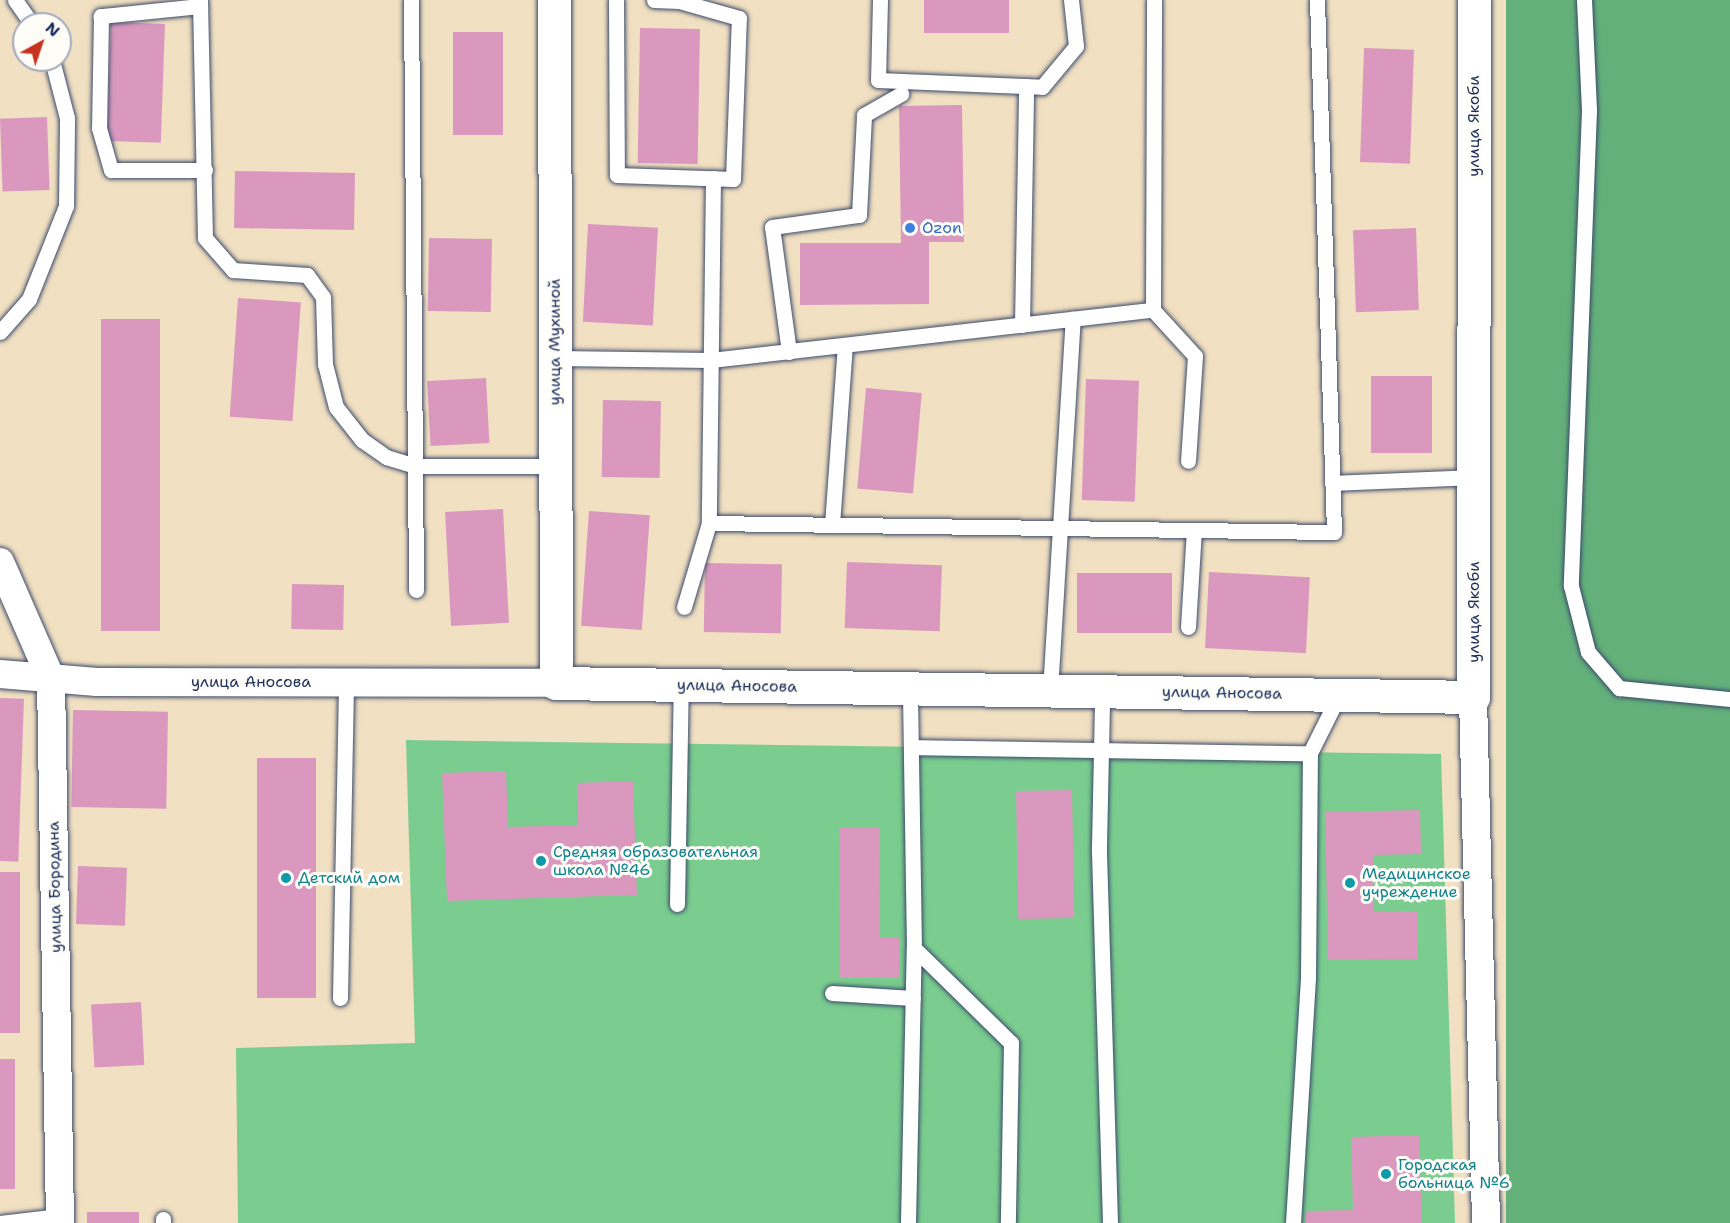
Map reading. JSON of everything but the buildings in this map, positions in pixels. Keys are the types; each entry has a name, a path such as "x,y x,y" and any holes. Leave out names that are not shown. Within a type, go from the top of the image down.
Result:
{"street":[{"name":"улица Мухиной","path":"554,0 556,683"},
{"name":"улица Якоби","path":"1474,0 1473,697 1486,1223"},
{"name":"улица Бородина","path":"0,562 51,679 60,1219"},
{"name":"улица Аносова","path":"0,674 51,679 346,683 556,683 681,678 910,688 1473,697"}],"lane":[{"path":"411,0 416,590"},
{"path":"616,0 617,175 733,179 739,18 679,1 654,0"},
{"path":"880,0 878,80 1042,87 1076,46 1071,0"},
{"path":"1154,0 1153,310 1195,357 1188,461"},
{"path":"710,523 1334,532 1317,0"},
{"path":"1584,0 1589,110 1571,586 1588,652 1619,688 1730,699"},
{"path":"205,170 111,170 99,128 101,16 200,3 205,170 205,238 233,270 308,275 323,297 325,364 336,407 362,440 386,457 415,466 555,466"},
{"path":"0,332 29,299 66,206 67,118 55,72"},
{"path":"1022,325 1026,86"},
{"path":"789,352 772,227 859,215 864,115 901,94"},
{"path":"684,607 710,523 713,178"},
{"path":"555,358 711,360 1153,310"},
{"path":"1050,691 1074,319"},
{"path":"832,525 845,345"},
{"path":"1332,483 1474,477"},
{"path":"1188,627 1194,530"},
{"path":"677,904 681,678"},
{"path":"340,998 346,683"},
{"path":"908,1223 914,948 910,688"},
{"path":"1102,703 1099,852 1110,1223"},
{"path":"1293,1223 1308,978 1310,753 1332,709"},
{"path":"910,747 1101,748 1310,753"},
{"path":"914,948 1011,1043 1008,1223"},
{"path":"832,993 913,998"},
{"path":"0,1222 60,1219"}],"green space":[{"path":"1506,0 1730,0 1730,1223 1506,1223"},
{"path":"406,740 1441,754 1455,1223 238,1223 236,1048 415,1043"}],"place":[{"name":"Ozon","path":"910,228"},
{"name":"Средняя образовательная школа №46","path":"541,861"},
{"name":"Детский дом","path":"286,878"},
{"name":"Медицинское учреждение","path":"1350,883"},
{"name":"Городская больница №6","path":"1386,1174"}]}
